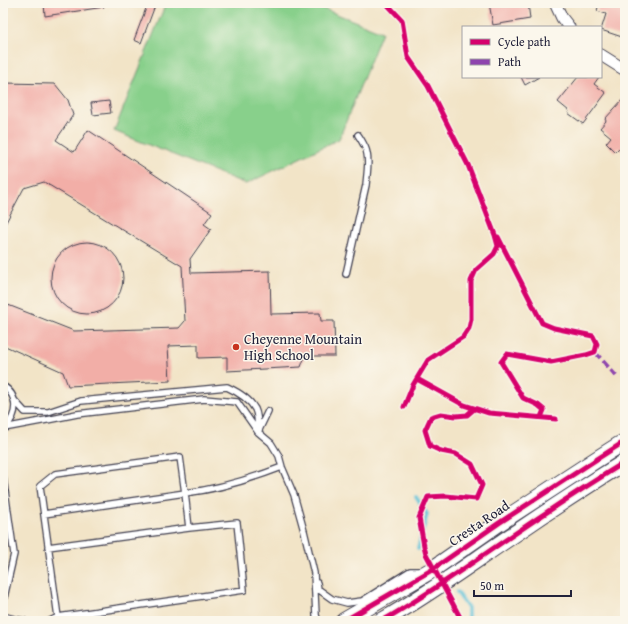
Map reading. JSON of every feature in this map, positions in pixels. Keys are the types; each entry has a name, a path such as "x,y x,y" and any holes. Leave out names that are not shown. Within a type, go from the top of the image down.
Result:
{"main road":[{"name":"Cresta Road","path":"344,621 430,571 499,523 625,442"},
{"name":"Cresta Road","path":"382,621 435,589 510,537 625,462"}],"street":[{"path":"555,3 562,18 568,26"},
{"path":"602,56 625,70"},
{"path":"594,461 604,475"}],"lane":[{"path":"346,274 368,170 366,147 358,135"},
{"path":"3,386 10,392 14,400 25,412 48,412 81,401 227,387 239,392 256,410 258,432"},
{"path":"4,428 77,414 204,399 237,402 258,432 271,443 279,456 294,495 318,589 332,599 346,603 362,601 410,571 430,571"},
{"path":"4,428 14,415 14,400"},
{"path":"258,432 268,411"},
{"path":"58,617 40,486 55,474 180,457 190,528"},
{"path":"44,514 197,492 246,480 282,467"},
{"path":"3,477 14,554 3,602"},
{"path":"48,547 236,523 244,590 58,617 50,621"},
{"path":"314,573 316,615 318,621"},
{"path":"3,616 24,621"}],"green space":[{"path":"166,3 309,3 382,32 339,139 246,184 114,131"}],"building":[{"path":"44,3 103,3 104,7 45,16"},
{"path":"148,3 156,3 141,43 134,40"},
{"path":"489,3 528,3 530,19 493,25"},
{"path":"599,3 625,4 625,38 602,30 606,14 597,11"},
{"path":"522,78 537,78 525,85"},
{"path":"577,78 598,78 594,84 606,93 583,124 568,113 569,111 558,102"},
{"path":"3,83 55,84 68,100 73,115 56,140 74,152 88,130 212,213 204,224 211,229 190,259 191,273 270,271 271,314 320,313 321,321 334,321 335,356 305,356 301,367 227,371 227,357 198,358 198,345 168,346 170,381 68,386 63,372 3,345 3,303 74,331 179,328 185,321 182,266 44,182 24,188 3,228"},
{"path":"623,99 625,101 625,153 619,148 615,152 606,143 611,137 600,128 606,121 605,119"},
{"path":"109,101 111,113 93,115 91,103"},
{"path":"87,242 107,248 117,258 123,278 117,298 107,308 87,314 67,308 57,298 51,278 57,258 67,248"}],"waterway":[{"path":"416,497 427,514 418,549"},
{"path":"457,592 468,608 468,619 465,621"}],"marked path":[{"path":"595,352 617,377"}],"cycle path":[{"path":"386,3 402,20 408,57 428,86 468,165 498,246 494,254 476,270 471,281 471,319 469,328 463,337 428,360 413,385 404,407"},
{"path":"498,237 542,323 554,328 593,336 597,344 595,352 551,362 507,354 501,362 523,398 538,405 544,410 541,417"},
{"path":"417,379 464,405 489,413 556,419"},
{"path":"462,621 426,554 419,518 428,497 446,496 476,499 482,485 472,464 456,454 441,451 430,446 425,430 431,417 441,414 456,416 467,415 474,409"},
{"path":"344,621 430,571 499,523 625,442"},
{"path":"382,621 625,462"}],"place":[{"name":"Cheyenne Mountain High School","path":"236,347"}]}
